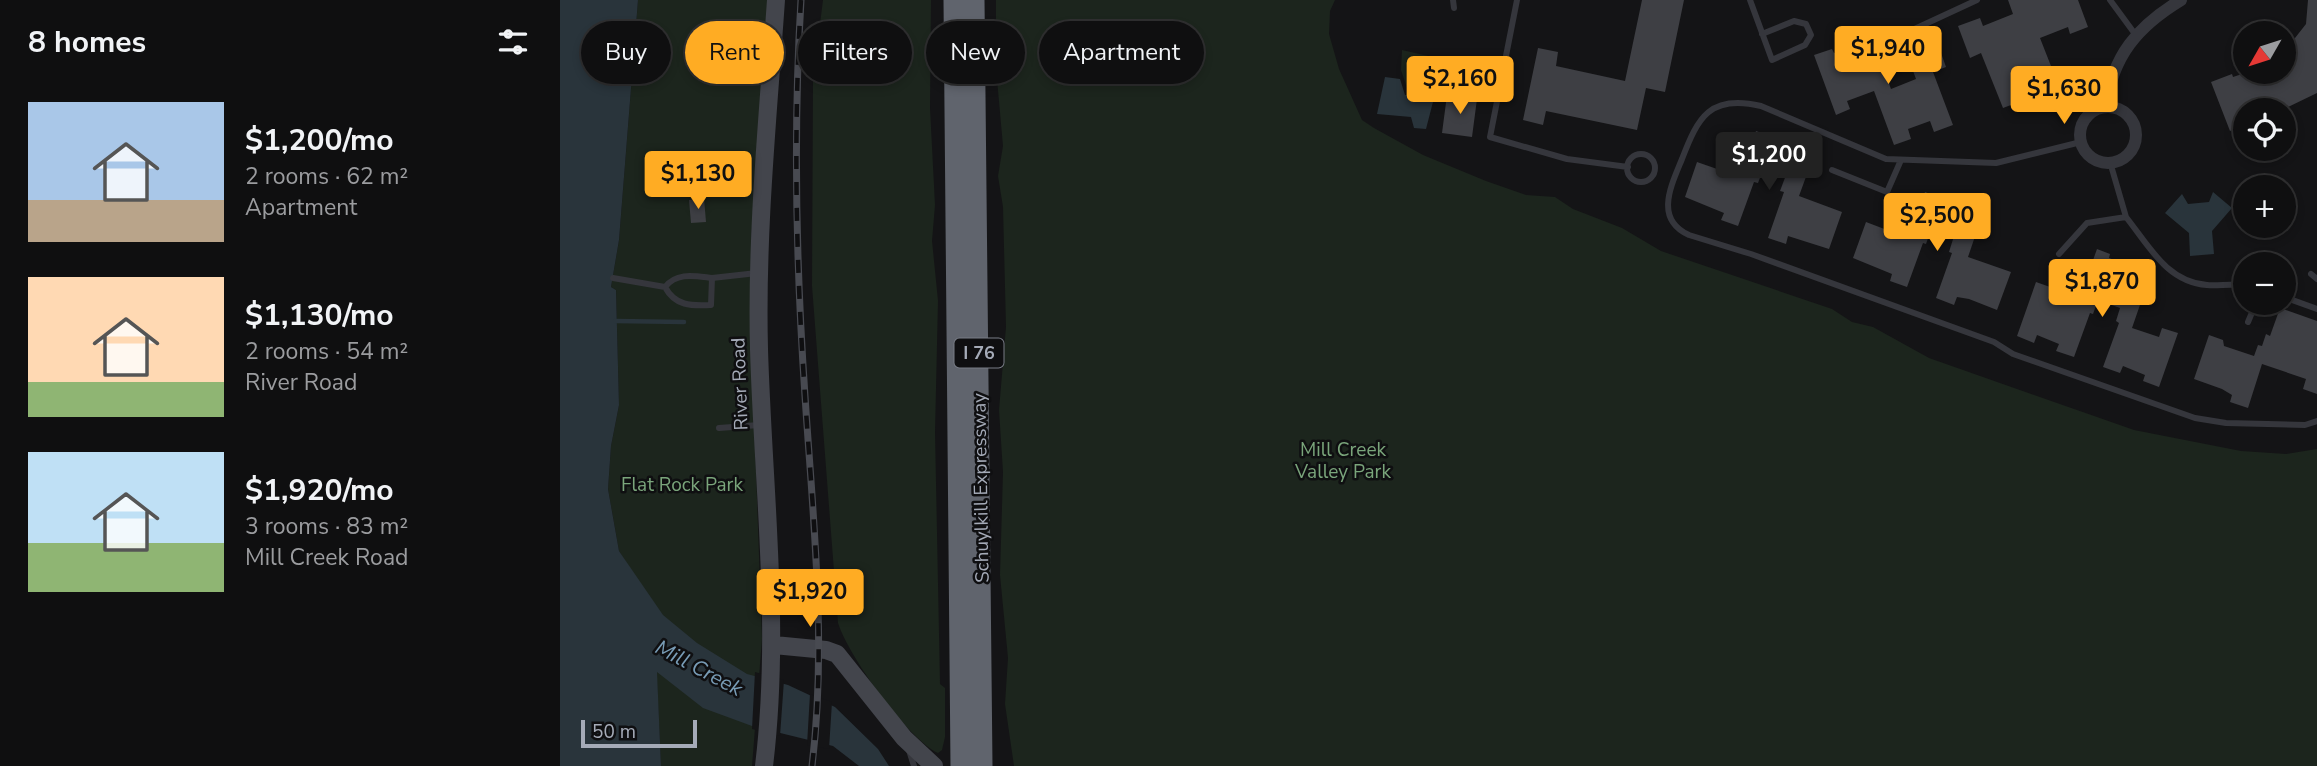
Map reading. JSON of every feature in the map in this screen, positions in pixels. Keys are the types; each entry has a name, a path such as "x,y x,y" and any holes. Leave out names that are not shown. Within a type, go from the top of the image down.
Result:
{"highway":[{"name":"Schuylkill Expressway","path":"954,0 961,766"},
{"name":"Schuylkill Expressway","path":"974,0 982,766"}],"street":[{"name":"River Road","path":"764,766 774,645 759,273 776,0"},
{"path":"2106,107 2112,74 2136,34 2152,18 2181,0"},
{"path":"2106,107 2126,114 2136,133 2129,153 2110,162 2092,157 2081,142 2080,130 2085,118 2094,110 2106,107"},
{"path":"774,645 826,650 837,654 907,742 934,766"}],"lane":[{"path":"1453,0 1454,8"},
{"path":"1517,0 1490,137 1567,159 1628,167"},
{"path":"1750,0 1762,34 1772,60 1805,45 1811,35 1806,24 1794,21 1762,34"},
{"path":"1885,36 1908,32 1978,0"},
{"path":"2110,0 2136,34"},
{"path":"2081,142 1996,163 1886,159 1761,106 1745,102 1727,104 1705,116 1689,136 1667,201 1668,216 1676,227 1689,235 1898,306 1994,342 2013,354 2195,418 2226,423 2305,425 2317,421"},
{"path":"1639,154 1648,156 1655,167 1653,176 1641,182 1630,175 1628,167 1631,159 1639,154"},
{"path":"1832,170 1887,192 1901,160"},
{"path":"2110,162 2126,217 2166,270 2183,280 2207,285 2233,286"},
{"path":"2059,254 2087,223 2126,217"},
{"path":"665,287 671,279 682,275 712,278 759,273"},
{"path":"613,278 665,287"},
{"path":"665,287 671,298 681,304 711,306 712,278"},
{"path":"2296,301 2317,309"},
{"path":"2248,322 2251,315"},
{"path":"719,428 763,424"},
{"path":"907,742 908,755 914,766"}],"green space":[{"name":"Flat Rock Park","path":"638,0 769,0 767,21 685,21 685,84 763,84 751,239 751,332 762,639 752,766 661,766 657,681 644,590 619,551 608,489 611,446 619,405 616,290 611,287 619,240 631,84 671,84 671,21 636,21"},
{"path":"823,0 931,0 931,21 926,21 926,84 930,84 935,205 932,241 938,301 935,432 940,684 945,688 945,737 942,750 938,753 911,731 880,695 854,656 838,623 812,286 813,84 912,84 912,21 820,21"},
{"name":"Mill Creek Valley Park","path":"996,0 1335,0 1330,11 1329,34 1339,69 1362,120 1423,155 1526,195 1555,197 1573,209 1622,228 1661,251 1832,309 1852,322 1873,327 1929,358 2134,430 2241,451 2286,454 2317,449 2317,766 1014,766 1005,704 1008,658 1000,575 1003,472 999,410 1006,327 1003,207 998,176 1003,146 997,84 1025,84 1025,21 996,21"},
{"path":"1402,50 1437,58 1435,90 1430,93 1408,91 1401,70"}],"water":[{"name":"Mill Creek","path":"560,0 638,0 636,21 581,21 581,84 631,84 619,240 611,287 616,290 619,405 611,446 608,489 619,551 663,615 697,643 747,674 788,685 835,707 878,749 889,766 859,766 833,746 752,726 703,708 657,672 661,766 560,766"},
{"path":"1385,77 1400,79 1405,95 1434,98 1426,129 1414,128 1411,117 1377,114"},
{"path":"2213,192 2232,208 2212,231 2214,254 2190,256 2189,233 2165,213 2182,194 2188,204 2209,202"}],"pier":[{"path":"755,672 784,680 780,736 752,729"},
{"path":"810,694 832,702 829,749 807,745"}],"building":[{"path":"1642,0 1684,0 1665,92 1646,88 1637,130 1546,111 1543,125 1523,120 1538,48 1558,52 1556,66 1625,81"},
{"path":"2008,0 2078,0 2088,27 2070,34 2068,27 2040,38 2060,89 2042,96 2038,84 2016,93 2019,102 2003,108 1981,53 1970,58 1958,26 1980,18 1983,26 2013,14"},
{"path":"2308,0 2317,0 2317,93 2296,103 2296,98 2233,98 2233,130 2230,131 2211,82 2232,74 2233,84 2296,84 2296,37 2306,24"},
{"path":"1935,36 1946,67 1933,72 1953,125 1934,132 1930,121 1908,129 1911,139 1894,145 1874,91 1847,101 1850,109 1836,115 1814,55 1832,49 1834,53 1873,39 1891,89 1916,79 1906,52 1915,48 1914,44"},
{"path":"1447,95 1477,99 1472,137 1442,133"},
{"path":"1756,131 1815,152 1799,196 1842,212 1829,249 1788,236 1786,244 1768,238 1784,192 1780,191 1786,175 1764,167 1758,183 1754,182 1738,226 1721,220 1724,213 1685,197 1697,162 1740,177"},
{"path":"1925,192 1983,213 1968,257 2011,272 1997,310 1969,299 1957,297 1954,305 1936,298 1952,253 1949,252 1954,236 1932,227 1926,244 1923,243 1907,287 1890,281 1892,274 1853,258 1866,222 1908,238"},
{"path":"704,198 706,222 691,223 689,200"},
{"path":"2097,249 2110,254 2109,258 2151,273 2132,328 2159,337 2162,328 2178,333 2159,387 2143,381 2145,375 2123,366 2120,373 2103,367 2119,323 2116,321 2120,308 2098,300 2093,314 2090,313 2074,357 2056,351 2059,344 2037,335 2034,343 2017,336 2036,282 2053,288 2052,293 2078,302"},
{"path":"2296,314 2317,321 2317,394 2303,389 2306,379 2262,364 2248,408 2230,402 2232,395 2222,389 2194,379 2209,335 2223,340 2224,346 2254,356 2258,345 2262,346 2266,334 2270,336 2278,315"}],"waterway":[{"path":"615,321 684,322"}],"railway":[{"path":"801,0 796,148 798,248 818,627 812,766"}]}
